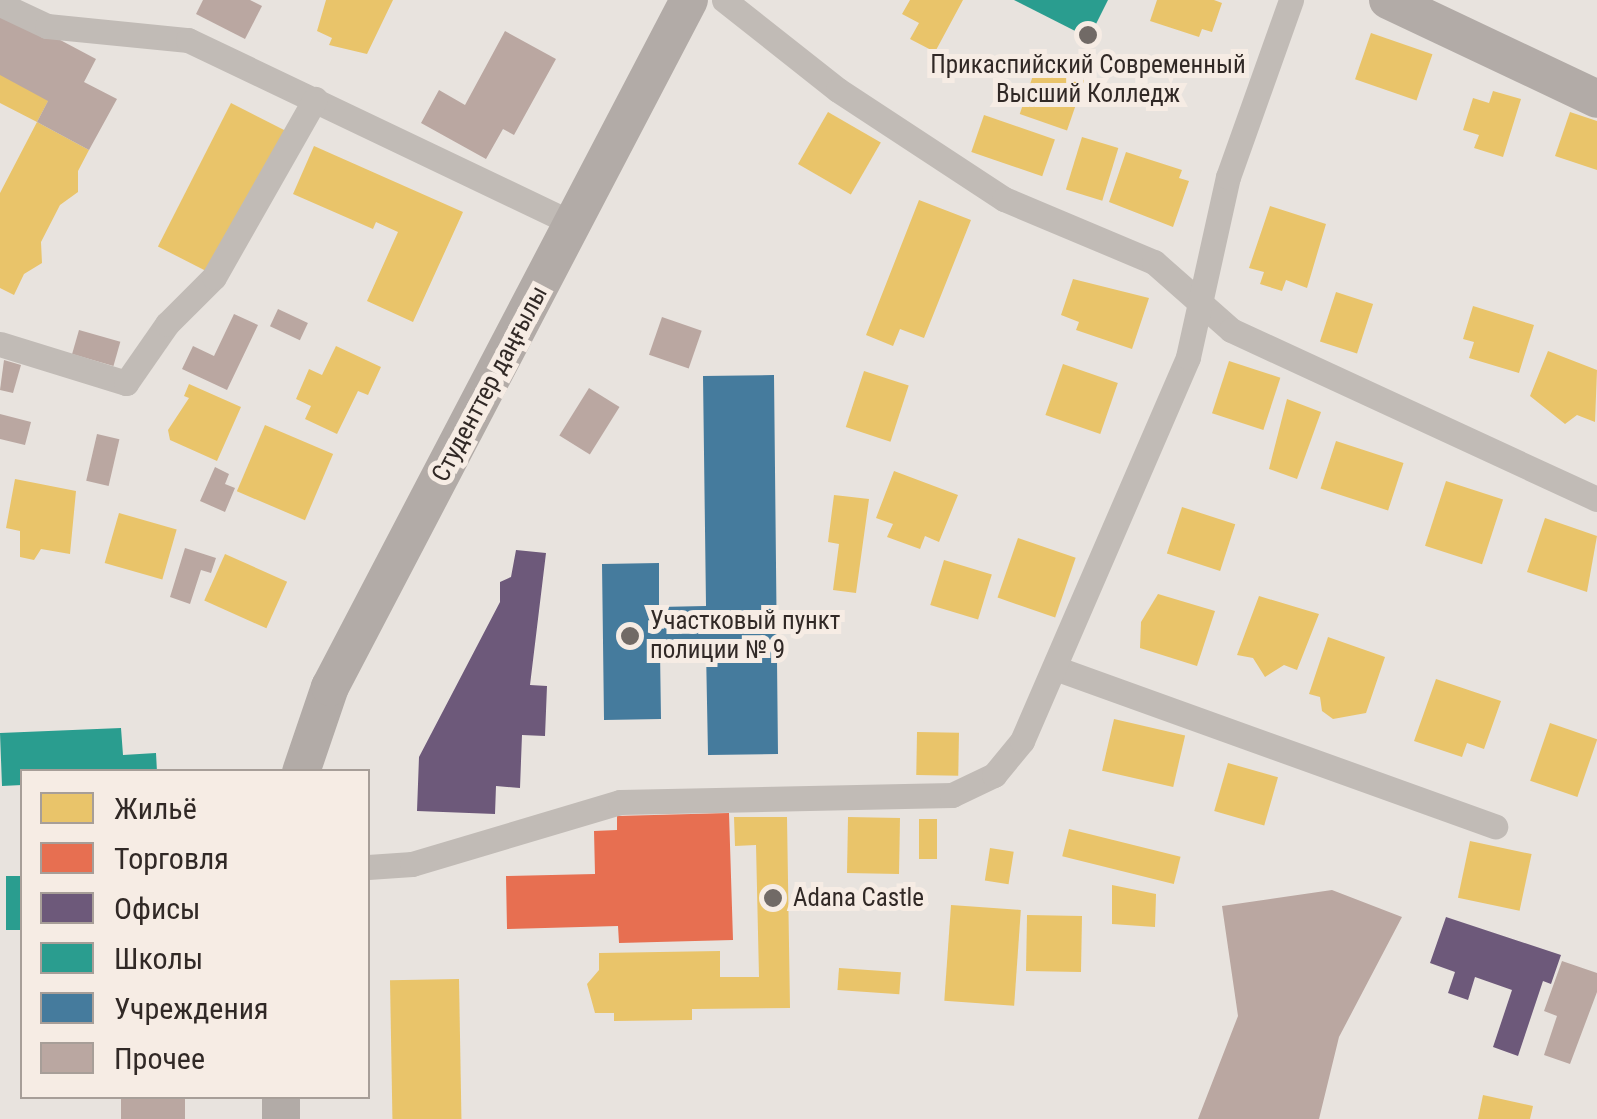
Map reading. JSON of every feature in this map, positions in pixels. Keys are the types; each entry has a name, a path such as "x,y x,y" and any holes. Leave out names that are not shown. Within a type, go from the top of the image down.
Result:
{"street":[{"name":"Студенттер даңғылы","path":"302,769 330,687 575,225 689,0"},
{"path":"724,0 838,90 1004,199 1154,262 1202,307 1260,345 1597,499"},
{"path":"370,867 412,864 620,802 952,795 994,775 1013,752 1055,668 1188,358 1228,177 1291,0"},
{"path":"1388,0 1597,99"},
{"path":"0,4 47,26 188,40 575,225"},
{"path":"0,344 126,383 167,324 214,277 315,99"},
{"path":"1055,668 1495,826"}],"building: Жильё":[{"path":"326,0 393,0 367,54 329,45 332,38 317,31"},
{"path":"910,0 963,0 935,52 910,39 919,23 902,14"},
{"path":"1157,0 1222,3 1212,32 1202,29 1199,37 1150,21"},
{"path":"1371,33 1432,54 1417,100 1355,79"},
{"path":"0,36 32,41 44,59 64,71 37,122 0,103"},
{"path":"1037,64 1084,80 1067,130 1020,114"},
{"path":"1493,91 1521,99 1503,157 1474,148 1479,135 1463,130 1473,98 1489,103"},
{"path":"231,103 288,132 215,276 158,246"},
{"path":"828,112 881,142 851,194 798,164"},
{"path":"1570,112 1597,121 1597,170 1555,156"},
{"path":"984,115 1055,139 1042,176 971,152"},
{"path":"37,122 89,150 78,171 78,192 60,205 41,242 42,263 24,274 14,295 0,288 0,193"},
{"path":"1082,137 1118,148 1102,201 1066,190"},
{"path":"314,146 463,212 413,322 367,301 398,232 376,222 373,229 293,194"},
{"path":"1126,152 1182,170 1179,178 1189,181 1173,227 1109,202"},
{"path":"919,200 971,220 924,338 900,329 893,346 866,335"},
{"path":"1270,206 1326,224 1307,288 1286,280 1282,291 1260,284 1264,272 1249,268"},
{"path":"1073,279 1149,298 1132,349 1076,330 1079,322 1061,315"},
{"path":"1336,292 1373,304 1357,354 1320,341"},
{"path":"1473,306 1534,325 1519,373 1469,358 1474,342 1463,339"},
{"path":"336,346 381,367 368,395 358,391 337,434 305,419 311,406 296,399 309,369 322,375"},
{"path":"1548,351 1597,370 1595,422 1577,415 1565,424 1530,396"},
{"path":"1229,361 1280,378 1263,430 1212,413"},
{"path":"1063,364 1118,383 1100,434 1045,415"},
{"path":"864,371 909,386 890,442 846,427"},
{"path":"189,384 241,407 217,461 170,440 168,430 189,398 184,396"},
{"path":"1287,399 1321,412 1297,479 1269,469"},
{"path":"265,425 333,454 305,520 237,491"},
{"path":"1336,441 1404,463 1388,510 1321,489"},
{"path":"894,471 958,495 939,542 925,536 920,549 887,537 893,524 876,518"},
{"path":"15,479 76,491 70,554 41,549 34,560 20,557 20,531 6,528"},
{"path":"1446,481 1503,500 1482,564 1425,546"},
{"path":"834,495 869,499 856,593 833,590 839,544 828,542"},
{"path":"1182,507 1235,524 1220,571 1167,554"},
{"path":"119,513 177,530 162,580 105,563"},
{"path":"1545,518 1597,536 1587,592 1527,572"},
{"path":"1018,538 1076,558 1055,617 997,598"},
{"path":"225,554 287,582 266,628 204,601"},
{"path":"944,560 992,575 978,620 930,605"},
{"path":"1158,594 1215,611 1197,666 1140,648 1141,622"},
{"path":"1259,596 1319,614 1297,670 1284,665 1265,677 1253,658 1237,655"},
{"path":"1328,637 1385,657 1366,713 1333,719 1322,711 1320,697 1309,694"},
{"path":"1436,679 1501,701 1484,749 1467,743 1462,757 1414,741"},
{"path":"1114,719 1185,735 1173,787 1102,771"},
{"path":"1550,723 1597,739 1577,797 1530,781"},
{"path":"917,732 959,733 958,776 916,775"},
{"path":"1228,763 1278,777 1264,825 1214,811"},
{"name":"Adana Сastle","path":"734,817 787,817 790,1008 692,1009 692,1020 614,1021 614,1013 595,1013 587,984 599,970 599,953 720,951 720,977 759,977 756,845 735,846"},
{"path":"848,817 900,818 899,874 847,873"},
{"path":"919,819 937,819 937,859 919,859"},
{"path":"1069,829 1181,857 1174,884 1062,856"},
{"path":"1470,841 1532,854 1520,911 1458,898"},
{"path":"990,848 1014,852 1009,884 985,881"},
{"path":"1112,885 1156,894 1155,927 1112,924"},
{"path":"951,905 1021,910 1014,1006 944,1001"},
{"path":"1027,915 1082,916 1081,972 1026,971"},
{"path":"839,968 901,972 899,994 837,990"},
{"path":"459,979 461,1119 392,1119 390,980"},
{"path":"1483,1095 1533,1106 1530,1119 1478,1119"}],"building: Торговля":[{"path":"729,813 733,940 619,943 618,926 507,929 506,876 595,874 594,831 617,830 617,816"}],"building: Офисы":[{"path":"516,550 546,553 530,685 547,686 545,736 522,735 520,788 496,786 495,814 417,811 419,757 500,602 500,582 511,577"},
{"path":"1446,917 1561,955 1551,984 1543,981 1518,1056 1493,1047 1512,990 1475,977 1468,1000 1448,993 1455,972 1430,963"}],"building: Школы":[{"path":"1014,0 1108,0 1089,38"},
{"path":"121,728 123,755 156,753 157,769 20,769 20,785 2,786 0,733"},
{"path":"6,876 20,876 20,930 6,930"}],"building: Учреждения":[{"path":"774,375 778,754 708,755 706,650 660,651 661,719 604,720 602,564 659,563 659,607 706,606 703,376"}],"building: Прочее":[{"path":"203,0 250,0 262,6 245,39 196,14"},
{"path":"0,8 96,59 84,82 117,99 89,150 37,122 48,101 0,75"},
{"path":"505,31 556,59 514,135 503,129 486,159 421,123 439,90 465,105"},
{"path":"278,309 308,323 300,340 270,326"},
{"path":"234,314 258,325 227,390 182,369 193,346 214,356"},
{"path":"662,317 702,331 689,368 649,355"},
{"path":"79,330 120,342 113,366 72,354"},
{"path":"4,360 21,365 13,393 0,390"},
{"path":"589,388 620,407 590,455 559,435"},
{"path":"0,414 31,422 25,445 0,439"},
{"path":"97,434 119,439 109,486 86,481"},
{"path":"215,467 229,474 225,484 235,488 225,512 200,501"},
{"path":"185,548 216,558 211,573 201,570 190,604 170,597"},
{"path":"1332,890 1402,917 1339,1037 1319,1119 1198,1119 1238,1016 1222,906"},
{"path":"1562,961 1597,973 1597,992 1570,1064 1544,1055 1557,1016 1544,1011"},
{"path":"121,1099 185,1099 185,1119 121,1119"}],"place":[{"name":"Прикаспийский Современный Высший Колледж","path":"1088,35"},
{"name":"Участковый пункт полиции № 9","path":"630,636"},
{"name":"Adana Сastle","path":"773,898"}]}
